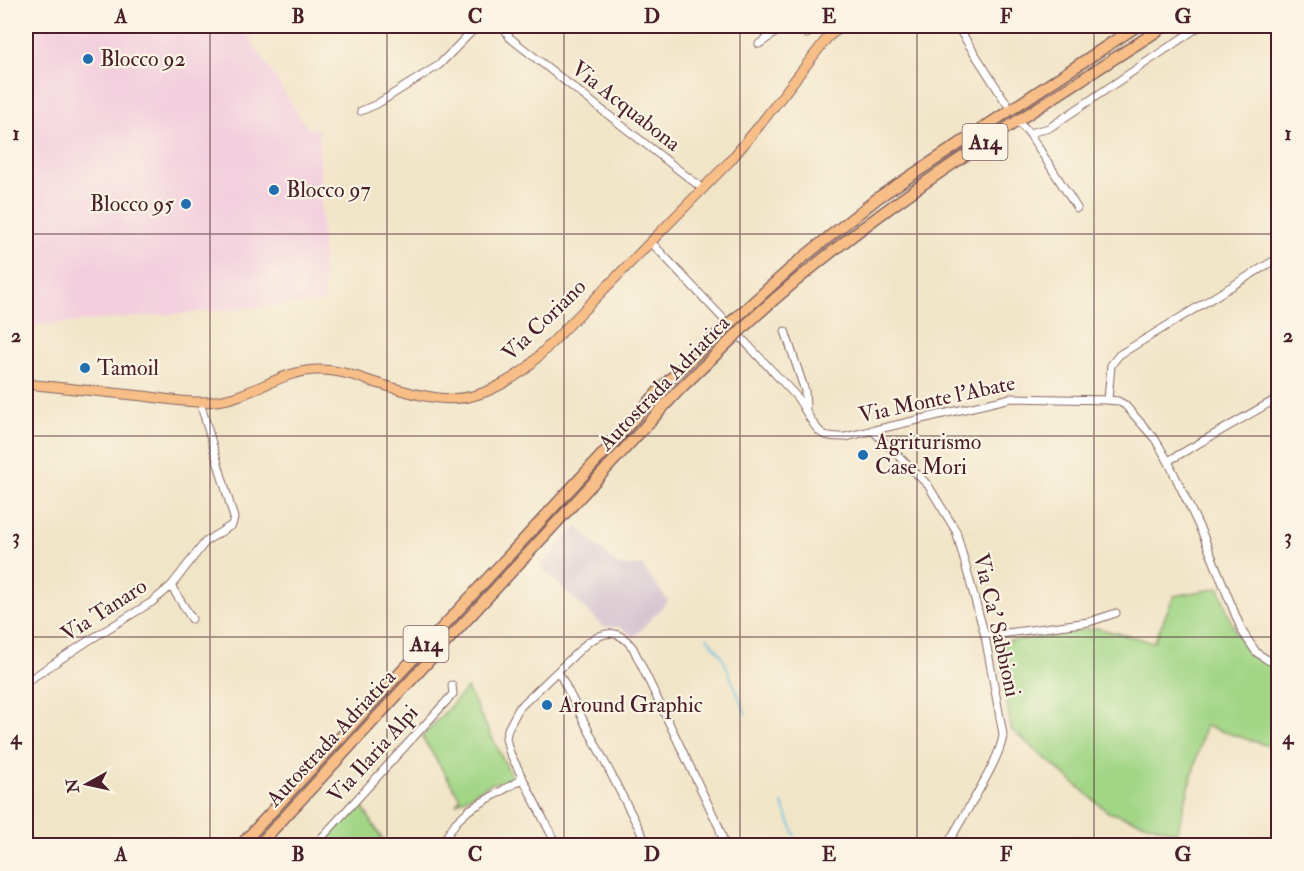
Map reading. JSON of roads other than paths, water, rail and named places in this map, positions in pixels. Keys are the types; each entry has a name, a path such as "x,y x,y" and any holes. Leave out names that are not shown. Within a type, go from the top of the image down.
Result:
{"highway":[{"name":"Autostrada Adriatica","path":"240,846 662,387 723,328 800,260 879,196 1137,26"},
{"name":"Autostrada Adriatica","path":"258,846 679,390 747,324 811,267 878,215 960,158 1165,26"}],"main road":[{"name":"Via Coriano","path":"26,384 200,402 237,396 294,374 319,370 343,372 408,392 438,398 460,399 478,396 498,387 527,368 651,242 703,189 759,126 828,37 842,26"}],"street":[{"path":"361,111 377,104 439,64 477,26"},
{"name":"Via Acquabona","path":"503,26 510,38 703,189"},
{"path":"759,44 785,26"},
{"path":"800,26 807,34"},
{"path":"957,26 1007,104"},
{"path":"1029,133 1049,128 1200,26"},
{"path":"1022,125 1077,208"},
{"name":"Via Monte l'Abate","path":"651,242 789,388 806,409 815,428 824,435 845,437 1011,398 1108,400"},
{"path":"1278,258 1119,355 1111,365 1108,400 1118,401 1133,412 1155,439 1203,535 1242,631 1256,652 1278,665"},
{"name":"Via Monte l'Abate","path":"785,331 805,391 806,409"},
{"path":"1168,461 1278,398"},
{"name":"Via Tanaro","path":"26,682 88,640 152,602 171,586 206,541 232,525 234,518 200,402"},
{"name":"Via Ca' Sabbioni","path":"872,430 928,485 956,531 985,636 1003,734 994,761 947,846"},
{"name":"Via Tanaro","path":"171,586 192,619"},
{"path":"985,636 1089,622 1116,614"},
{"path":"557,846 509,751 506,738 508,729 519,708 587,643 597,636 612,633 627,639 633,648 719,827 725,846"},
{"path":"558,671 648,846"},
{"name":"Via Ilaria Alpi","path":"314,846 453,694 452,685"},
{"path":"440,846 456,822 469,810 522,779"}],"waterway":[{"path":"707,637 722,656 746,714"},
{"path":"782,803 795,836"}],"place":[{"name":"Blocco 92","path":"88,59"},
{"name":"Blocco 97","path":"274,190"},
{"name":"Blocco 95","path":"186,204"},
{"name":"Tamoil","path":"85,368"},
{"name":"Agriturismo Case Mori","path":"863,455"},
{"name":"Around Graphic","path":"547,705"}]}
